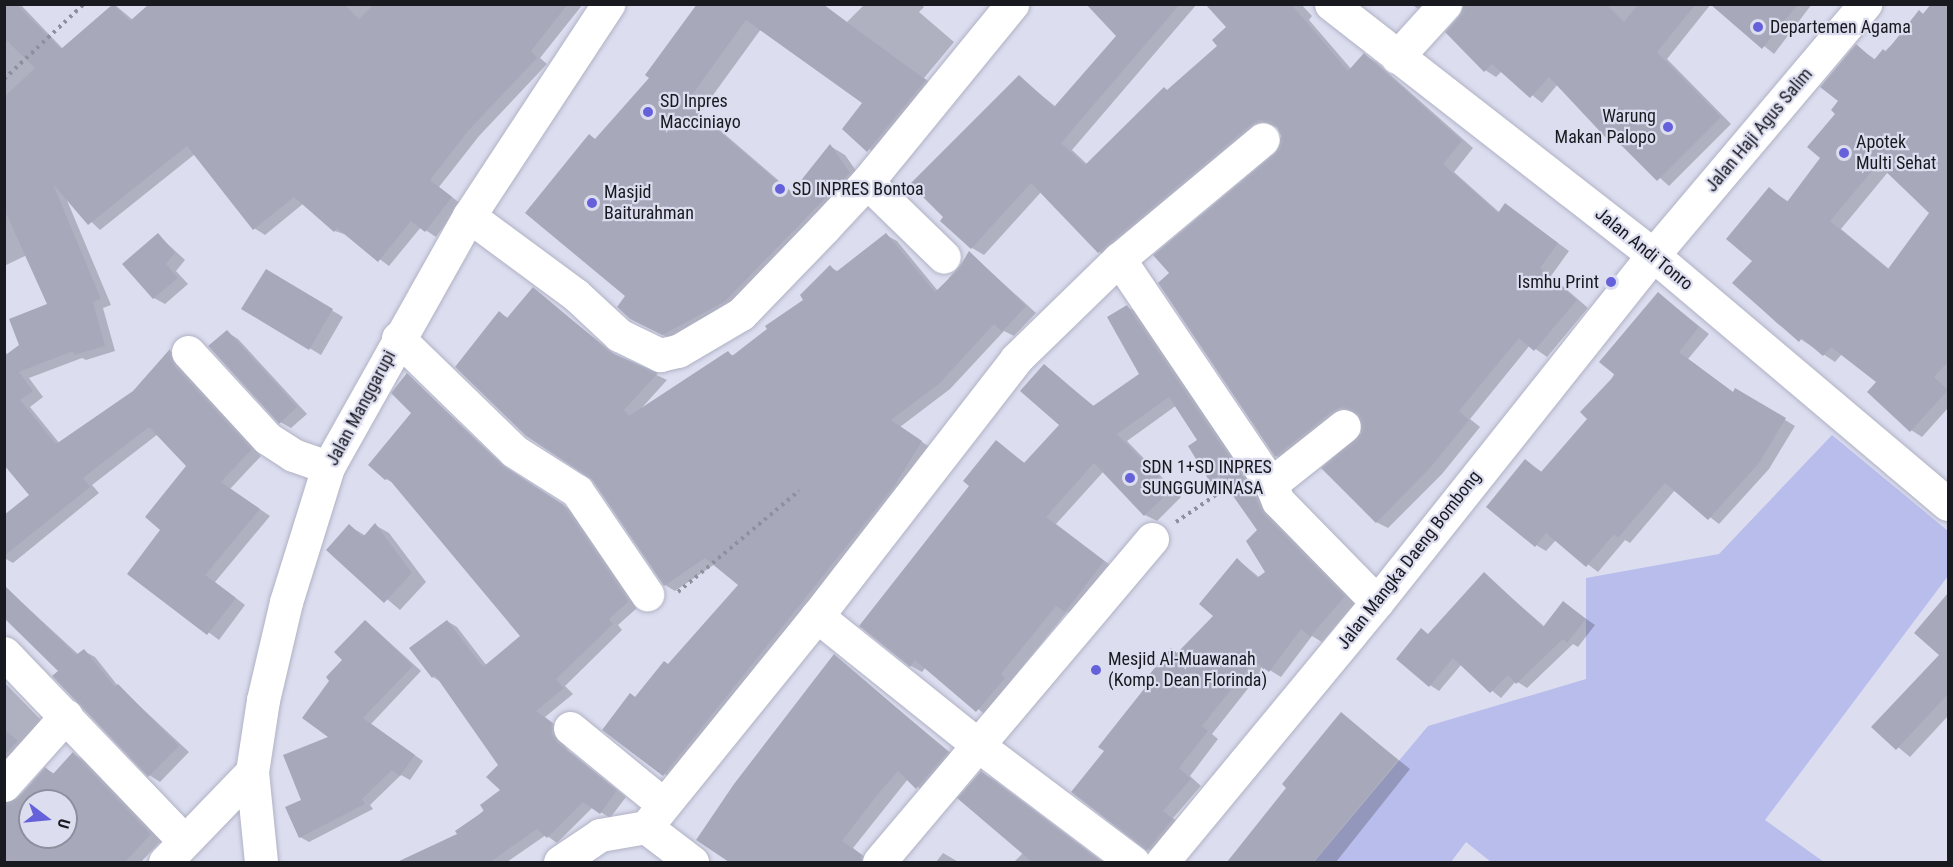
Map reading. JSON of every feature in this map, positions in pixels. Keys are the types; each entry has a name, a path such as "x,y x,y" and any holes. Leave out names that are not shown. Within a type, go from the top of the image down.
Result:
{"street":[{"name":"Jalan Manggarupi","path":"261,862 252,772 286,602 328,467 398,338 469,216 608,4"},
{"path":"469,216 576,294 619,335 660,356 668,355 741,314 867,182 1012,4"},
{"name":"Jalan Andi Tonro","path":"1331,4 1396,57 1653,255 1948,504"},
{"path":"1396,57 1445,4"},
{"name":"Jalan Haji Agus Salim","path":"1653,255 1865,4"},
{"path":"560,862 600,835 655,815 817,616 1016,359 1119,259 1263,139"},
{"path":"867,182 944,257"},
{"name":"Jalan Mangka Daeng Bombong","path":"1162,862 1377,602 1653,255"},
{"path":"1119,259 1271,484 1278,501 1377,602"},
{"path":"398,338 514,451 577,491 647,594"},
{"path":"188,352 267,438 293,455 328,467"},
{"path":"1271,484 1344,426"},
{"path":"879,862 1152,539"},
{"path":"817,616 979,746 1133,862"},
{"path":"4,653 66,716 174,852 252,772"},
{"path":"4,785 66,716"},
{"path":"570,728 655,815 692,862"}],"path":[{"path":"4,80 84,4"},
{"path":"1152,539 1233,483 1271,484"},
{"path":"647,594 655,599 678,592 799,491"}],"shaded area":[{"path":"1832,435 1948,531 1948,576 1765,820 1824,862 1491,862 1466,842 1451,862 1314,862 1428,726 1586,679 1586,578 1719,554"}],"building":[{"path":"4,4 16,4 61,49 113,4 130,21 149,4 344,4 359,19 374,4 568,4 531,51 537,58 468,131 430,180 452,197 425,232 411,221 378,262 337,228 334,232 294,197 253,230 187,146 88,225 53,184 101,299 93,302 105,346 74,355 73,351 19,372 33,391 20,400 56,444 133,391 170,349 174,365 252,449 221,482 260,509 205,575 236,598 207,635 127,574 160,530 145,517 186,466 149,427 83,478 90,487 4,556 4,515 29,495 4,465 4,351 7,354 19,345 9,319 47,304 4,209 4,97 35,68 4,38"},
{"path":"697,4 822,4 926,80 867,152 842,129 862,103 746,20 686,103 791,193 830,144 850,173 724,302 662,335 630,319 617,307 625,296 525,213 589,134 595,139 649,78 645,75"},
{"path":"1086,4 1180,4 1061,143 1085,165 1164,87 1167,90 1217,46 1212,40 1226,27 1205,4 1291,4 1348,71 1364,53 1462,141 1443,164 1498,213 1505,203 1558,243 1540,268 1577,300 1534,351 1519,338 1459,411 1469,420 1430,468 1376,523 1321,468 1361,433 1358,414 1342,407 1333,411 1275,457 1158,283 1169,273 1153,255 1275,153 1281,136 1277,127 1260,120 1251,125 1098,253 1031,183 971,249 940,221 943,217 910,184 1019,75 1054,107 1116,36"},
{"path":"1463,4 1606,4 1624,22 1638,4 1696,4 1657,52 1721,117 1657,181 1612,136 1608,140 1549,77 1530,98 1492,64 1484,72 1445,32 1459,16"},
{"name":"Departemen Agama","path":"1710,4 1798,4 1762,49"},
{"path":"1931,4 1948,4 1948,362 1934,377 1948,390 1910,432 1867,392 1876,382 1831,347 1823,356 1802,338 1799,342 1732,283 1752,261 1726,239 1769,187 1787,202 1820,158 1807,147 1835,114 1831,110 1838,101 1820,87 1856,44 1874,60 1883,49 1886,52 1919,10 1923,14","holes":["1878,164 1929,213 1888,269 1830,221"]},
{"path":"158,233 175,253 166,264 178,278 153,299 122,264"},
{"path":"886,233 935,292 958,270 969,251 1026,306 1002,332 994,324 940,383 891,420 922,441 893,488 663,776 602,730 630,693 635,697 664,661 668,664 738,585 705,558 664,586 592,480 526,436 455,367 499,311 507,318 533,287 610,352 658,373 624,410 629,416 728,351 732,356 767,329 765,326 803,300 800,295 830,265 836,272"},
{"path":"266,269 333,309 309,350 241,309"},
{"path":"1658,292 1699,327 1679,352 1733,392 1735,388 1786,418 1759,463 1708,520 1665,483 1618,538 1614,534 1586,567 1546,533 1535,547 1486,507 1525,459 1541,472 1587,419 1580,412 1615,375 1599,362"},
{"path":"1127,305 1254,493 1264,514 1345,596 1310,637 1301,629 1269,672 1254,661 1202,726 1208,731 1179,768 1191,779 1163,811 1173,819 1147,851 1071,792 1104,751 1098,747 1148,684 1144,681 1171,648 1177,653 1213,616 1199,604 1237,558 1257,578 1265,572 1246,541 1257,530 1219,476 1210,482 1188,446 1197,440 1169,397 1117,434 1171,490 1144,516 1094,463 1046,517 1104,561 1065,612 1056,606 1001,674 1005,678 976,712 915,660 910,667 859,626 969,486 963,481 996,440 1024,463 1059,425 1020,391 1044,364 1093,406 1139,374 1107,317"},
{"path":"227,330 297,407 279,424 208,346"},
{"path":"407,373 501,464 564,505 629,601 609,619 613,624 556,679 564,688 536,711 552,723 552,734 558,743 617,790 600,814 583,802 547,838 537,829 490,862 397,862 457,834 455,831 484,811 480,805 500,790 486,777 498,765 435,675 432,678 409,648 447,620 483,667 520,636 388,478 385,480 368,465 411,413 391,393"},
{"path":"375,523 412,573 384,603 326,550 349,524 363,537"},
{"path":"1484,572 1543,627 1563,601 1586,619 1567,643 1563,639 1516,684 1508,675 1490,693 1453,658 1429,687 1396,659 1421,628 1428,634"},
{"path":"4,585 76,655 84,649 115,687 118,684 179,746 148,777 52,676 58,671 4,618"},
{"path":"1948,593 1948,694 1896,750 1871,727 1939,655 1914,633"},
{"path":"365,620 413,666 363,718 415,755 400,776 392,770 362,799 365,804 299,838 285,807 301,800 283,755 328,737 302,718 329,681 326,677 342,660 334,652"},
{"path":"834,654 948,752 916,789 898,771 878,794 842,841 862,855 861,862 729,862 696,840 734,784"},
{"path":"1341,712 1398,760 1313,862 1227,862 1286,788 1282,784"},
{"path":"4,729 18,741 4,756"},
{"path":"73,752 151,834 125,862 4,862 4,803 18,798 18,849 78,849 78,789 26,789 45,767 53,774"},
{"path":"981,771 1102,862 1032,862 957,798"}],"place":[{"name":"Departemen Agama","path":"1758,27"},
{"name":"SD Inpres Macciniayo","path":"648,112"},
{"name":"Warung Makan Palopo","path":"1668,127"},
{"name":"Apotek Multi Sehat","path":"1844,153"},
{"name":"SD INPRES Bontoa","path":"780,189"},
{"name":"Masjid Baiturahman","path":"592,203"},
{"name":"Ismhu Print","path":"1611,282"},
{"name":"SDN 1+SD INPRES SUNGGUMINASA","path":"1130,478"},
{"name":"Mesjid Al-Muawanah (Komp. Dean Florinda)","path":"1096,670"}]}
